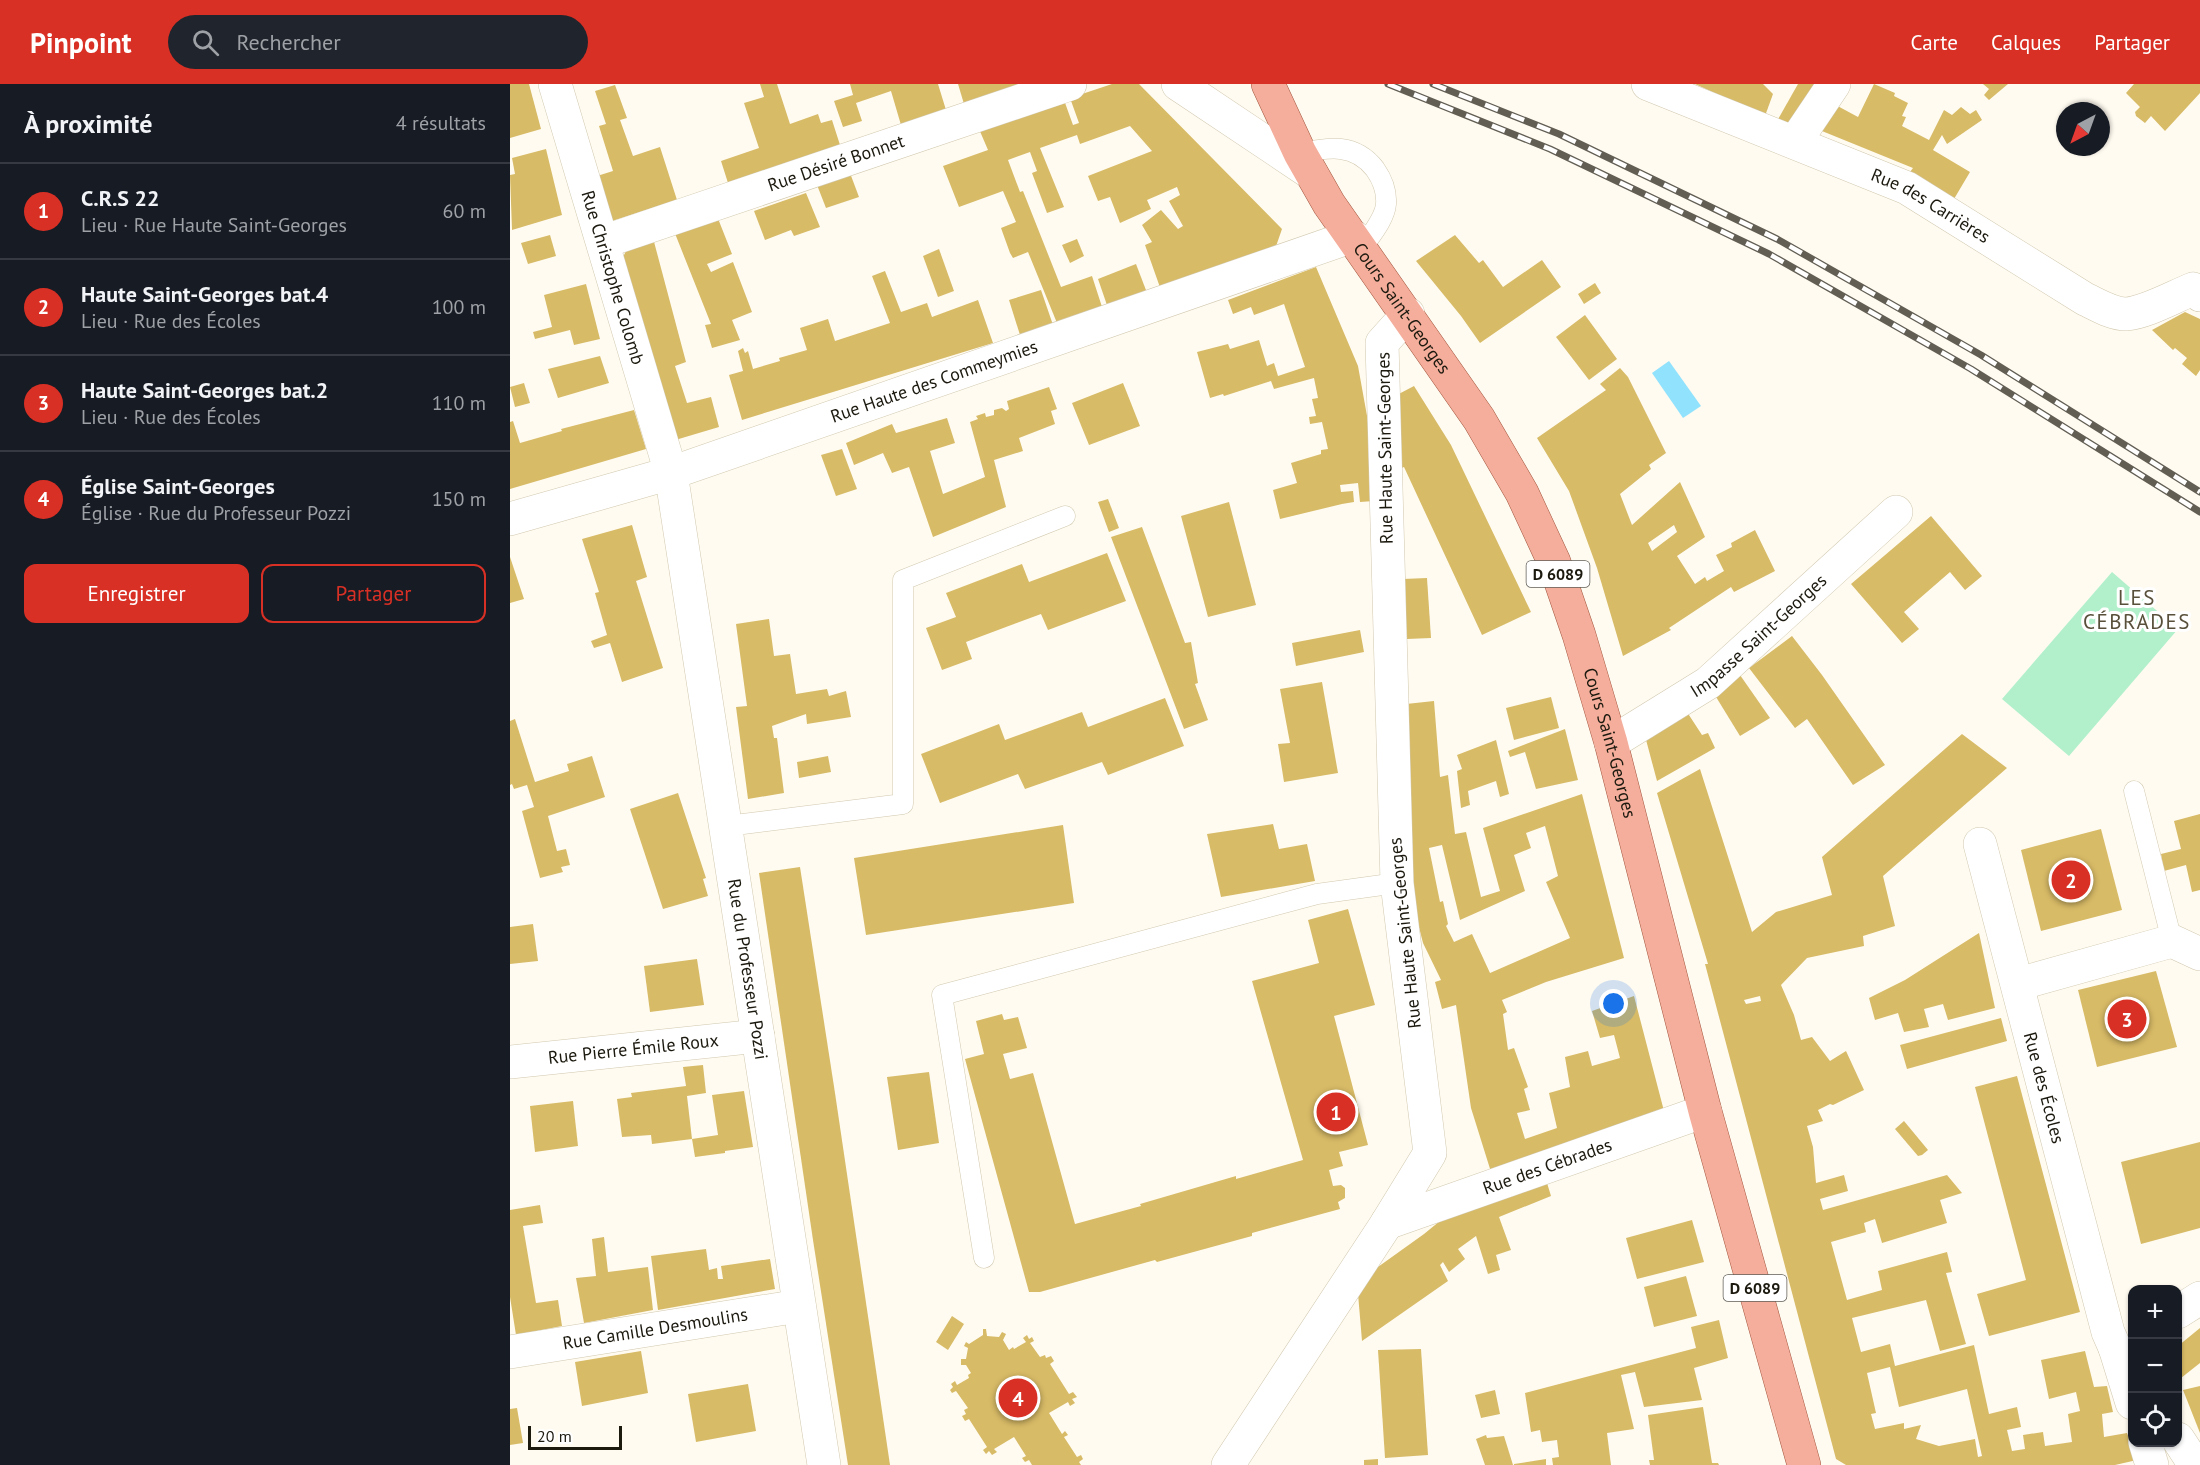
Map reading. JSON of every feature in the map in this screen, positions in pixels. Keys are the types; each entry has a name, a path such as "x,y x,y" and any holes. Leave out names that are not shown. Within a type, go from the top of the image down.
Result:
{"main road":[{"name":"Cours Saint-Georges","path":"1270,91 1329,204 1358,242 1479,419 1522,493 1557,573 1579,635 1611,743 1705,1111 1804,1465"}],"street":[{"name":"Rue Christophe Colomb","path":"555,84 671,473"},
{"name":"Rue Désiré Bonnet","path":"603,242 1070,84"},
{"path":"1178,84 1306,163"},
{"name":"Rue des Carrières","path":"1648,84 1907,188 2085,299 2110,311 2126,314 2198,288"},
{"path":"1795,142 1834,84"},
{"name":"Rue Haute des Commeymies","path":"510,519 671,473 1358,242"},
{"name":"Rue Haute Saint-Georges","path":"1228,1465 1430,1153 1397,883 1382,344 1408,314"},
{"name":"Rue du Professeur Pozzi","path":"671,473 824,1465"},
{"name":"Impasse Saint-Georges","path":"1611,743 1708,683 1896,512"},
{"name":"Rue des Écoles","path":"1980,844 2122,1345 2131,1393"},
{"path":"2018,984 2186,947"},
{"name":"Rue Pierre Émile Roux","path":"510,1062 758,1036"},
{"name":"Rue des Cébrades","path":"1387,1222 1705,1111"},
{"path":"2182,1309 2200,1298"},
{"name":"Rue Camille Desmoulins","path":"510,1353 799,1306"},
{"path":"2182,1445 2195,1465"},
{"path":"2146,1447 2152,1465"}],"lane":[{"path":"1306,163 1322,148 1341,149 1366,157 1382,179 1386,205 1377,227 1358,242"},
{"path":"726,826 903,804 903,580 1065,516"},
{"path":"2134,791 2186,947"},
{"path":"984,1258 942,995 1317,894 1397,883"}],"green space":[{"path":"2112,572 2178,629 2069,756 2002,699"}],"water":[{"path":"1669,361 1701,406 1683,418 1652,373"}],"building":[{"path":"510,84 529,84 541,129 510,138"},
{"path":"760,84 777,84 790,124 818,114 821,123 832,120 840,145 728,183 721,161 759,148 744,103 764,97"},
{"path":"850,84 938,84 946,110 901,125 891,91 856,103 862,121 843,127 834,101 853,95"},
{"path":"958,84 1022,84 964,104"},
{"path":"1112,84 1139,84 1282,229 1274,252 1162,293 1145,245 1152,242 1142,225 1161,210 1178,229 1183,226 1169,201 1180,195 1177,187 1147,200 1151,209 1120,223 1110,197 1098,201 1088,176 1152,151 1130,126 1080,144 1077,135 1040,148 1064,207 1047,213 1032,173 1037,171 1030,152 1008,160 1020,192 1023,191 1061,287 1092,276 1103,310 1057,323 1028,252 1013,258 1010,253 1001,228 1016,222 1003,191 959,207 943,166 988,150 979,129 1064,100 1073,125 1079,123 1070,98"},
{"path":"1695,84 1763,84 1773,94 1765,116"},
{"path":"1798,84 1823,84 1794,128 1777,121"},
{"path":"1874,84 1895,93 1894,96 1908,103 1902,116 1906,117 1902,126 1929,140 1944,110 1952,115 1961,107 1970,114 1976,110 1982,120 1947,144 1942,135 1933,150 1970,172 1954,199 1910,172 1913,168 1817,129 1832,103 1858,117"},
{"path":"1983,84 2008,84 1989,100 1984,95 1989,89"},
{"path":"2134,84 2200,84 2200,93 2165,131 2151,116 2145,123 2136,116 2135,112 2140,107 2126,93"},
{"path":"615,85 627,118 620,120 633,156 660,147 677,200 609,222 597,176 613,171 599,126 606,124 595,91"},
{"path":"546,149 562,215 512,230 510,175 515,174 512,158"},
{"path":"850,173 859,197 826,208 817,185"},
{"path":"806,193 820,227 794,236 791,230 765,240 754,211"},
{"path":"717,216 732,254 707,264 711,272 733,262 752,312 732,320 740,340 712,348 705,325 711,324 674,231"},
{"path":"550,235 556,256 528,264 521,243"},
{"path":"1455,235 1479,263 1483,260 1503,287 1542,260 1561,287 1480,343 1416,261"},
{"path":"653,238 686,362 675,366 687,403 711,397 719,427 672,441 623,257 627,249"},
{"path":"1077,239 1084,256 1070,263 1062,245"},
{"path":"939,249 954,291 938,297 923,256"},
{"path":"1136,264 1149,298 1108,308 1098,279"},
{"path":"1316,267 1358,366 1373,449 1374,501 1360,502 1358,483 1340,485 1341,492 1353,491 1354,502 1280,519 1273,490 1297,483 1291,463 1321,454 1321,450 1328,449 1322,422 1310,424 1309,417 1316,416 1312,399 1318,398 1314,378 1274,389 1271,381 1224,396 1223,394 1210,398 1197,352 1228,344 1230,349 1259,340 1267,366 1274,363 1278,376 1305,367 1284,304 1254,315 1251,307 1233,314 1228,300"},
{"path":"885,271 901,312 927,303 932,317 978,300 993,343 742,420 729,375 743,371 738,351 743,348 745,353 748,351 753,369 807,350 800,328 828,319 835,341 890,323 872,276"},
{"path":"1595,283 1601,293 1584,304 1578,294"},
{"path":"586,284 600,339 574,345 570,330 535,339 533,332 552,327 544,295"},
{"path":"1041,290 1053,325 1020,335 1009,300"},
{"path":"2185,312 2200,319 2200,370 2196,376 2182,364 2187,358 2175,348 2173,350 2152,330"},
{"path":"1585,315 1617,359 1589,380 1556,337"},
{"path":"600,356 609,383 558,398 548,369"},
{"path":"1620,368 1628,377 1666,453 1649,465 1651,469 1620,494 1632,525 1680,482 1705,537 1677,556 1695,584 1705,577 1707,581 1724,571 1716,555 1732,547 1731,543 1755,530 1775,571 1734,592 1731,587 1669,628 1671,630 1623,656 1597,568 1569,491 1537,438 1606,390 1600,384","holes":["1674,525 1677,532 1652,551 1648,543"]},
{"path":"524,383 530,403 515,407 510,387"},
{"path":"1123,383 1140,426 1089,445 1072,403"},
{"path":"1414,386 1451,445 1531,612 1482,635 1404,467 1397,470 1393,397"},
{"path":"1049,387 1057,409 1051,411 1055,424 1019,438 1023,451 994,460 1006,507 933,537 909,467 892,473 883,453 854,465 846,443 892,424 896,433 947,418 955,443 930,451 943,494 985,477 970,422 978,419 976,416 985,413 986,417 994,415 994,410 1002,408 1006,411 1009,409 1007,401"},
{"path":"634,410 646,449 510,489 510,422 513,421 520,443 562,431 561,429"},
{"path":"842,449 857,489 836,496 821,455"},
{"path":"1108,499 1119,528 1109,532 1098,502"},
{"path":"1229,502 1256,605 1208,617 1181,516"},
{"path":"1931,516 1982,576 1965,590 1950,572 1904,612 1919,629 1902,643 1851,584"},
{"path":"632,525 647,577 636,581 663,668 622,682 610,643 594,648 591,641 607,635 595,593 599,592 582,539"},
{"path":"1142,527 1185,643 1191,642 1198,683 1195,684 1208,720 1184,729 1111,537"},
{"path":"1107,553 1126,601 1048,630 1041,614 966,642 972,659 942,670 926,628 956,617 946,593 1022,564 1029,582"},
{"path":"510,557 524,599 510,603"},
{"path":"1427,578 1431,638 1407,639 1403,579"},
{"path":"769,619 774,656 790,654 796,694 827,689 829,696 846,691 851,717 807,724 806,714 772,726 774,738 777,738 784,793 748,799 736,707 747,706 736,624"},
{"path":"1360,630 1364,652 1296,666 1292,643"},
{"path":"1792,636 1885,765 1853,785 1807,719 1795,728 1749,668"},
{"path":"1740,675 1770,718 1740,736 1713,692"},
{"path":"1322,682 1338,773 1284,782 1278,744 1290,743 1280,689"},
{"path":"1551,697 1559,728 1514,740 1506,708"},
{"path":"1165,698 1184,746 1108,775 1102,762 1025,789 1018,774 940,803 921,754 999,724 1005,740 1082,712 1088,727"},
{"path":"1434,701 1440,777 1448,775 1455,834 1466,832 1481,897 1500,891 1483,828 1582,794 1624,958 1546,982 1502,1000 1507,1012 1503,1014 1508,1050 1514,1048 1528,1087 1524,1089 1530,1110 1517,1113 1525,1139 1557,1128 1549,1093 1570,1087 1565,1057 1588,1051 1592,1066 1620,1058 1614,1035 1600,1038 1592,1011 1634,996 1664,1111 1491,1172 1471,1108 1456,1005 1442,1009 1435,982 1441,980 1423,943 1407,880 1406,704","holes":["1545,826 1558,876 1546,882 1570,938 1490,973 1472,934 1454,942 1446,926 1448,924 1443,901 1440,902 1429,848 1442,845 1460,920 1525,891 1514,855 1531,848 1526,833"]},
{"path":"1687,712 1702,735 1708,733 1715,748 1657,781 1645,736"},
{"path":"515,719 535,782 569,771 567,764 592,756 605,797 548,816 557,851 566,849 570,865 561,867 563,872 540,878 522,811 534,807 527,785 514,789 512,784 510,785 510,721"},
{"path":"1565,729 1578,780 1536,789 1525,752 1510,757 1508,751"},
{"path":"1962,734 2007,768 1883,876 1895,926 1863,936 1864,946 1807,958 1781,985 1794,1015 1801,1040 1812,1037 1830,1061 1846,1051 1864,1090 1818,1110 1823,1121 1807,1126 1813,1147 1816,1183 1844,1175 1848,1191 1820,1199 1823,1210 1947,1175 1962,1193 1940,1200 1947,1223 1882,1243 1875,1219 1864,1223 1866,1232 1831,1242 1847,1300 1882,1290 1878,1271 1947,1252 1952,1272 1946,1273 1966,1344 1940,1351 1926,1300 1852,1318 1861,1352 1890,1344 1895,1366 1974,1345 1989,1414 2017,1407 2021,1427 2007,1430 2012,1451 2025,1449 2023,1435 2043,1432 2045,1446 2072,1442 2068,1414 2080,1411 2076,1392 2049,1399 2041,1360 2085,1351 2094,1387 2107,1386 2113,1412 2102,1414 2104,1437 2127,1433 2128,1447 2132,1447 2137,1460 2115,1465 1846,1465 1836,1459 1705,964 1708,964 1657,793 1700,769 1752,932 1776,912 1832,895 1822,857","holes":["1760,996 1761,1001 1746,1004 1744,1000","1890,1367 1899,1407 1967,1389 1982,1456 1978,1457 1975,1439 1939,1446 1916,1439 1921,1425 1904,1429 1904,1423 1875,1429 1871,1414 1876,1413 1867,1373"]},
{"path":"1496,740 1509,794 1500,797 1496,781 1468,791 1470,805 1461,808 1457,771 1462,769 1457,755"},
{"path":"828,756 831,772 799,778 797,762"},
{"path":"678,793 706,878 703,879 708,896 663,909 630,809"},
{"path":"2200,814 2200,890 2192,892 2186,865 2164,871 2161,854 2181,849 2174,821"},
{"path":"1273,824 1279,849 1307,844 1315,881 1221,897 1207,834"},
{"path":"1063,825 1074,903 866,935 854,858"},
{"path":"2101,829 2122,910 2041,931 2021,850"},
{"path":"800,867 890,1465 848,1465 813,1240 759,873"},
{"path":"1348,909 1375,1005 1334,1016 1368,1145 1339,1152 1343,1166 1329,1170 1333,1186 1341,1185 1345,1188 1345,1198 1338,1202 1340,1209 1157,1262 1155,1260 1040,1292 1029,1292 965,1059 984,1054 976,1021 1002,1014 1004,1020 1018,1017 1027,1048 1003,1054 1010,1079 1033,1073 1075,1224 1236,1176 1236,1179 1303,1160 1252,981 1319,963 1308,920"},
{"path":"533,924 538,961 510,964 510,927"},
{"path":"1979,933 1995,1008 1948,1020 1943,1004 1924,1009 1929,1027 1904,1032 1898,1013 1875,1020 1869,998 1905,980"},
{"path":"697,959 704,1005 650,1012 644,966"},
{"path":"2156,971 2177,1047 2097,1067 2078,990"},
{"path":"2001,1018 2007,1041 1907,1069 1900,1045"},
{"path":"703,1065 706,1093 687,1096 692,1139 652,1144 651,1135 622,1137 617,1099 632,1097 631,1093 686,1086 683,1067"},
{"path":"929,1072 939,1143 898,1150 887,1077"},
{"path":"2017,1076 2080,1312 1989,1336 1977,1294 2026,1280 1975,1087"},
{"path":"744,1091 753,1147 695,1157 692,1139 718,1135 712,1095"},
{"path":"573,1101 578,1146 535,1152 530,1106"},
{"path":"1904,1121 1928,1150 1922,1155 1918,1156 1895,1129"},
{"path":"2200,1142 2200,1228 2141,1244 2121,1162"},
{"path":"1543,1170 1551,1196 1499,1217 1511,1250 1496,1255 1500,1270 1488,1274 1476,1236 1458,1249 1465,1259 1449,1272 1443,1262 1440,1265 1448,1281 1362,1341 1357,1282 1424,1234 1462,1203"},
{"path":"540,1205 543,1223 523,1226 536,1303 558,1300 562,1326 516,1335 510,1297 510,1210"},
{"path":"1692,1220 1704,1262 1637,1279 1626,1238"},
{"path":"604,1237 608,1272 648,1267 653,1310 584,1323 576,1278 596,1276 592,1239"},
{"path":"706,1249 709,1270 717,1268 718,1279 723,1279 721,1266 770,1259 775,1289 658,1310 651,1256"},
{"path":"1686,1276 1697,1316 1654,1327 1644,1287"},
{"path":"952,1316 964,1324 948,1350 936,1342"},
{"path":"1719,1320 1728,1358 1694,1368 1702,1400 1644,1407 1635,1372 1621,1375 1634,1429 1607,1433 1611,1465 1553,1465 1552,1458 1559,1457 1557,1440 1542,1442 1540,1430 1531,1432 1525,1393 1696,1348 1691,1327"},
{"path":"2200,1328 2200,1363 2182,1377 2182,1343"},
{"path":"983,1329 986,1329 987,1336 999,1337 1002,1332 1006,1334 1003,1340 1009,1350 1026,1342 1023,1338 1027,1335 1029,1339 1032,1337 1034,1341 1030,1343 1040,1357 1051,1356 1054,1361 1050,1364 1069,1394 1073,1392 1077,1397 1072,1399 1075,1403 1070,1406 1068,1402 1049,1413 1062,1434 1065,1431 1068,1435 1064,1437 1077,1457 1081,1455 1083,1459 1079,1462 1081,1465 1032,1465 1029,1460 1025,1462 1022,1458 1026,1456 1014,1437 994,1449 997,1452 992,1455 989,1451 986,1454 983,1450 987,1447 969,1419 965,1421 962,1416 966,1414 964,1410 968,1408 956,1391 952,1393 950,1390 953,1387 951,1384 955,1381 957,1385 969,1378 968,1375 971,1373 966,1365 961,1365 961,1359 966,1359 968,1348 964,1346 966,1342 969,1344 983,1335"},
{"path":"1421,1349 1428,1455 1385,1458 1378,1350"},
{"path":"641,1351 648,1393 582,1406 575,1362"},
{"path":"748,1384 756,1431 696,1442 688,1394"},
{"path":"2200,1386 2200,1433 2183,1390"},
{"path":"1495,1390 1500,1414 1481,1418 1475,1395"},
{"path":"1703,1407 1712,1463 1719,1465 1650,1465 1649,1460 1654,1460 1648,1415"},
{"path":"517,1408 523,1443 510,1445 510,1409"},
{"path":"1486,1435 1487,1438 1504,1436 1513,1465 1485,1465 1476,1439"},
{"path":"1378,1459 1378,1465 1364,1465 1364,1460"},
{"path":"1546,1459 1546,1465 1514,1465 1514,1464"}],"railway":[{"path":"1388,84 1550,149 1769,254 1971,369 2200,512"},
{"path":"1433,84 1559,134 1777,239 1981,355 2200,492"}],"place":[{"name":"Haute Saint-Georges bat.4","path":"2071,880"},
{"name":"Haute Saint-Georges bat.2","path":"2127,1019"},
{"name":"C.R.S 22","path":"1336,1112"},
{"name":"Église Saint-Georges","path":"1018,1398"}],"district":[{"name":"LES CÉBRADES","path":"2137,610"}]}
